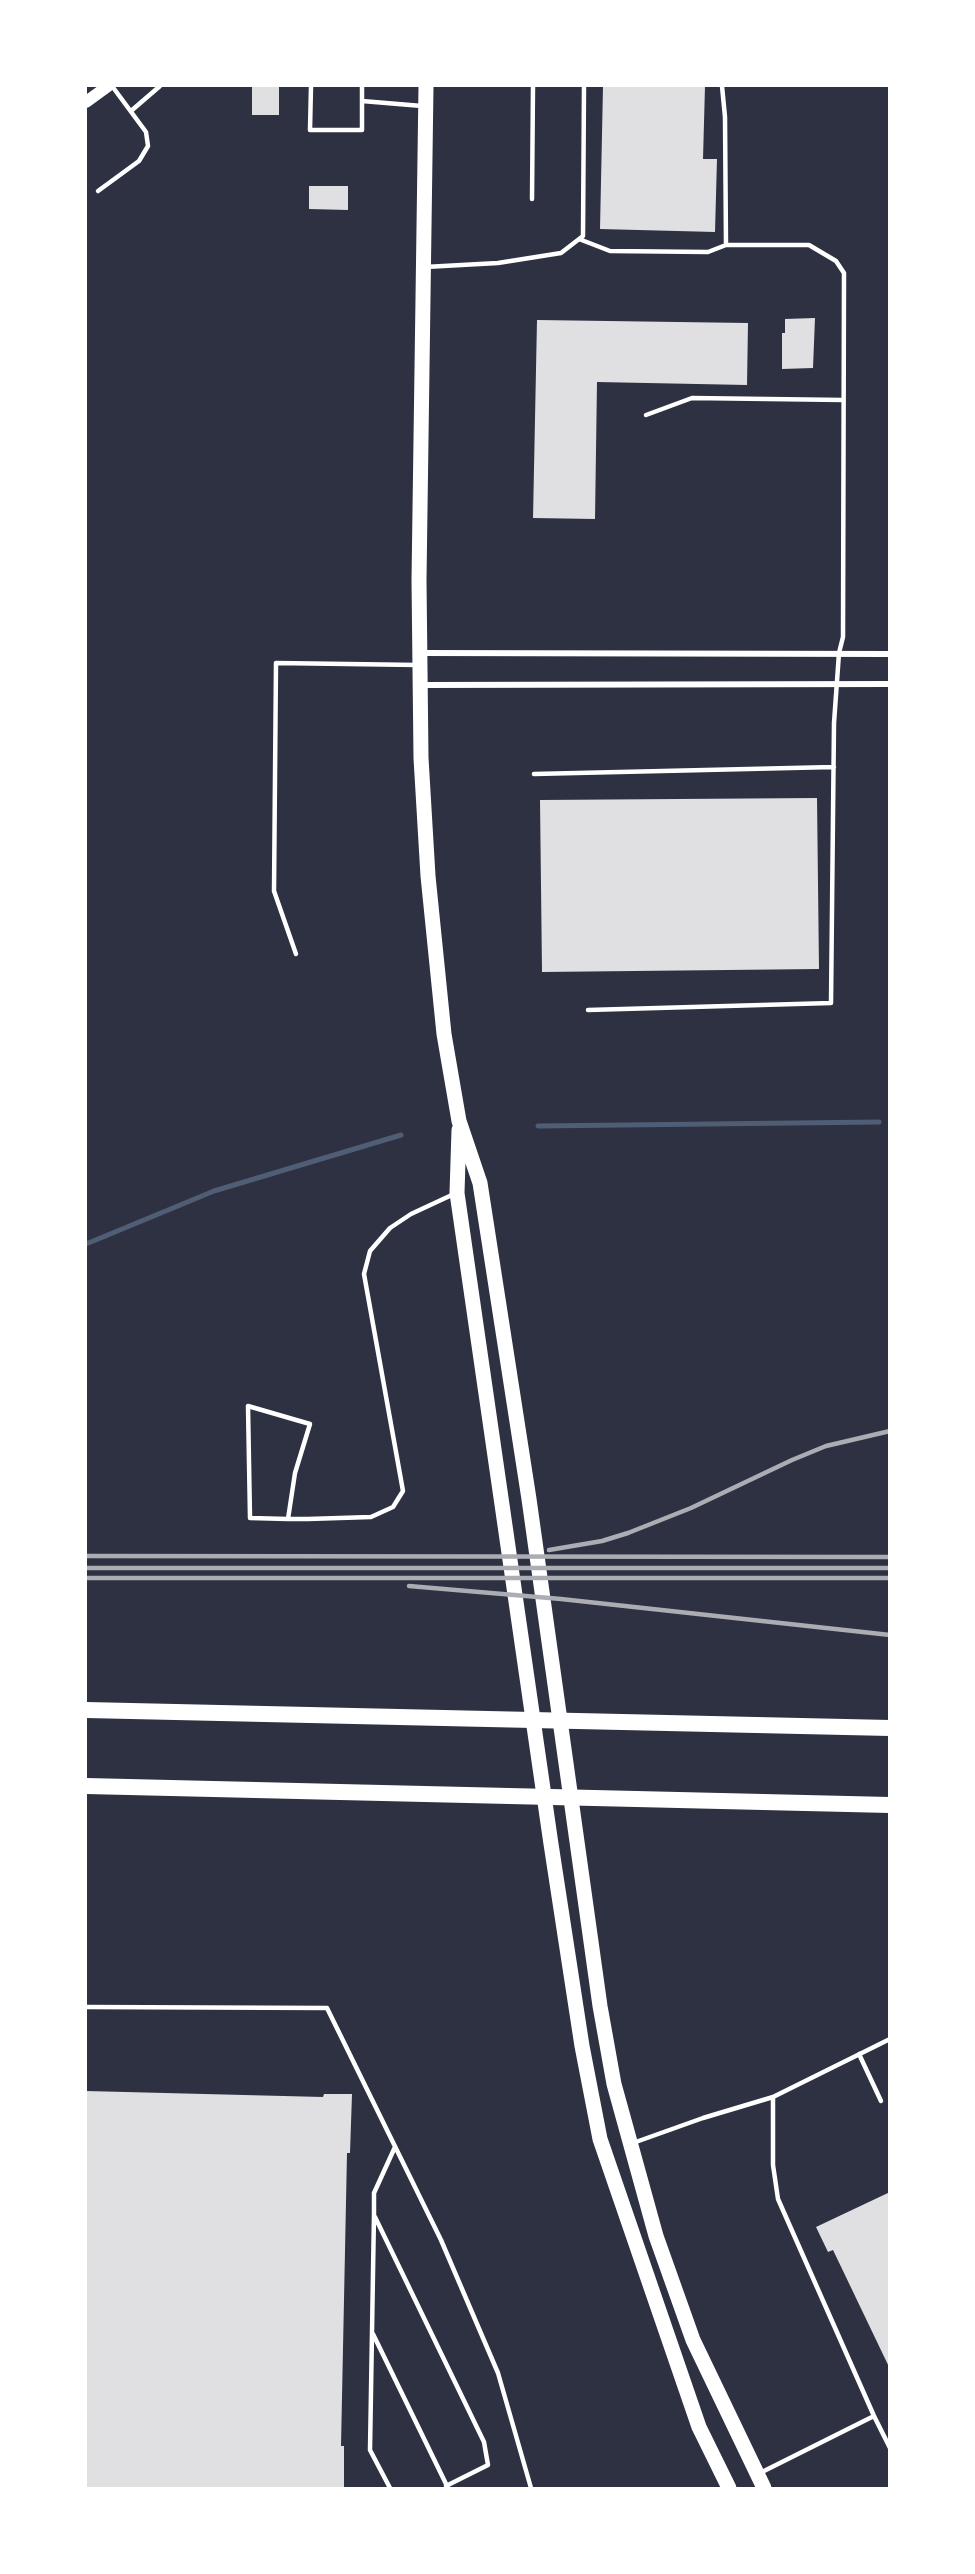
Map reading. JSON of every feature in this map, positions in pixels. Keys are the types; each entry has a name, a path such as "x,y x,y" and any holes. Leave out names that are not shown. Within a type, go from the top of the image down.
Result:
{"highway":[{"path":"86,1710 890,1728"},
{"path":"86,1786 890,1805"}],"main road":[{"path":"86,102 110,86"},
{"path":"426,86 422,267 421,758 428,876 444,1034 459,1121 480,1184 529,1499 600,2006 614,2084 656,2236 693,2340 764,2488"},
{"path":"459,1121 457,1193 551,1844 582,2046 600,2139 699,2427 729,2488"}],"street":[{"path":"420,659 890,654"},
{"path":"421,685 890,684"}],"lane":[{"path":"98,191 139,161 148,146 146,132 110,86"},
{"path":"131,111 160,86"},
{"path":"311,86 310,130 362,130 362,86"},
{"path":"532,199 533,86"},
{"path":"422,267 498,263 561,254 583,236 584,86"},
{"path":"722,86 725,117 726,245"},
{"path":"362,102 425,106"},
{"path":"579,239 609,251 708,252 726,245 809,245 836,261 844,273 843,637 836,684 831,1003 588,1010"},
{"path":"646,415 692,398 843,400"},
{"path":"296,954 274,891 276,663 420,659"},
{"path":"534,774 834,766"},
{"path":"288,1519 295,1473 310,1424 248,1406 250,1518 288,1519 371,1517 393,1507 403,1491 364,1275 370,1251 390,1228 411,1214 457,1193"},
{"path":"86,2007 327,2008 441,2240 498,2373 531,2488"},
{"path":"629,2145 703,2118 773,2097 890,2039"},
{"path":"860,2054 881,2101"},
{"path":"773,2097 773,2165 778,2199 890,2448"},
{"path":"390,2488 370,2450 374,2193 395,2147"},
{"path":"372,2332 447,2487 488,2465 484,2442 374,2214"},
{"path":"757,2474 874,2416"}],"building":[{"path":"252,86 279,86 279,115 252,115"},
{"path":"603,86 705,86 703,159 717,159 715,232 600,229"},
{"path":"309,186 348,186 348,210 309,209"},
{"path":"815,318 813,368 782,369 782,333 785,333 785,319"},
{"path":"537,320 748,323 747,385 597,382 595,519 533,518"},
{"path":"817,798 819,969 542,972 540,800"},
{"path":"86,2091 323,2097 324,2094 352,2094 350,2153 347,2153 341,2446 344,2446 344,2488 86,2488"},
{"path":"890,2192 890,2369 833,2250 828,2252 816,2227"}],"waterway":[{"path":"538,1126 879,1122"},
{"path":"86,1244 214,1191 401,1135"}],"railway":[{"path":"549,1550 602,1541 628,1533 691,1508 826,1446 890,1431"},
{"path":"86,1556 890,1557"},
{"path":"86,1568 890,1568"},
{"path":"86,1578 890,1578"},
{"path":"409,1586 561,1599 890,1635"}]}
